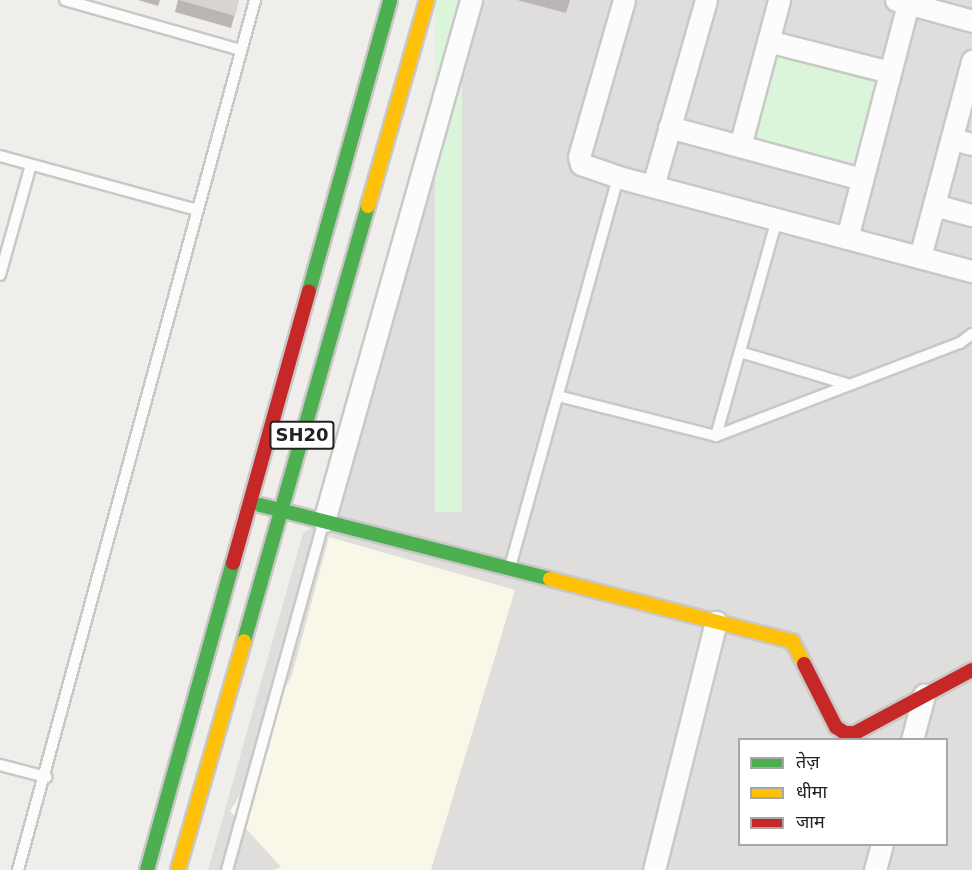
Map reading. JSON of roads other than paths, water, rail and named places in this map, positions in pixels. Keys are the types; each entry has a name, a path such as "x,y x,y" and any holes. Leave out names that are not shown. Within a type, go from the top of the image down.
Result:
{"main road":[{"name":"SH20","path":"147,870 390,0"},
{"name":"SH20","path":"178,870 427,0"},
{"path":"250,502 792,641 836,727 845,733 855,733 972,670"}],"street":[{"path":"324,521 471,0"},
{"path":"624,0 579,157 587,168 972,271"},
{"path":"653,186 706,0"},
{"path":"740,146 779,0"},
{"path":"847,238 890,72 902,2 972,21"},
{"path":"768,41 890,72"},
{"path":"920,257 934,205 962,141 972,61"},
{"path":"669,127 862,179"},
{"path":"934,205 972,215"},
{"path":"654,870 716,622"},
{"path":"913,738 924,695"},
{"path":"875,870 881,846"}],"lane":[{"path":"65,0 79,2 242,50"},
{"path":"18,870 46,777 255,0"},
{"path":"0,156 197,210"},
{"path":"0,275 31,165"},
{"path":"510,569 618,177"},
{"path":"716,436 777,219"},
{"path":"558,396 716,436 848,384 960,344 972,334"},
{"path":"740,352 848,384"},
{"path":"226,870 324,521"},
{"path":"0,765 46,777"}]}
